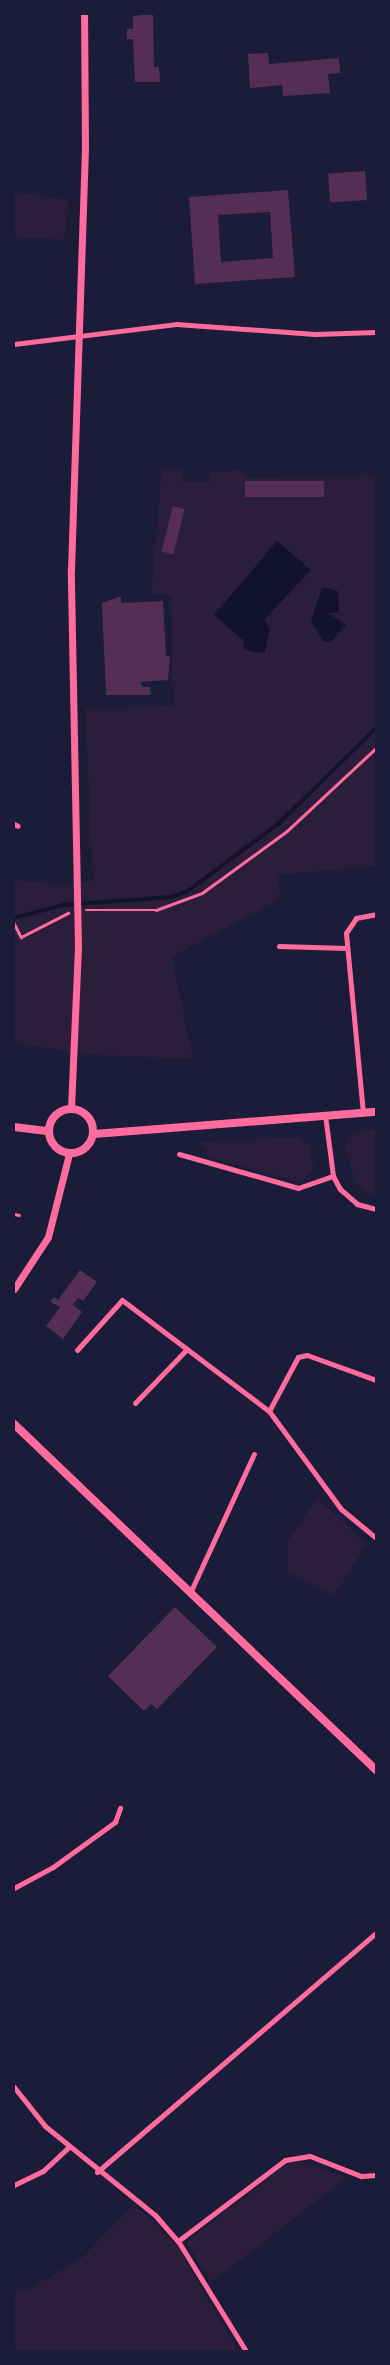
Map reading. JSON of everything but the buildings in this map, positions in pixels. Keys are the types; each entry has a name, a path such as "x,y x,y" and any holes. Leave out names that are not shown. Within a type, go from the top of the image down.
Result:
{"main road":[{"path":"70,1108 85,1113 94,1134 88,1146 69,1154 53,1144 49,1131 57,1114 70,1108"},
{"path":"94,1134 376,1112"},
{"path":"14,1127 49,1131"},
{"path":"14,1424 376,1770"}],"street":[{"path":"70,1108 78,929 71,570 77,336 85,148 84,14"},
{"path":"14,344 176,324 315,334 376,332"},
{"path":"363,1113 346,948 350,925 356,918 376,914"},
{"path":"278,946 346,948"},
{"path":"325,1115 333,1176 348,1198 376,1209"},
{"path":"14,1289 48,1237 69,1154"},
{"path":"179,1154 298,1188 333,1176"},
{"path":"77,1350 122,1300 269,1411 341,1509 376,1538"},
{"path":"135,1403 187,1349"},
{"path":"269,1411 298,1357 307,1355 376,1380"},
{"path":"190,1593 254,1454"},
{"path":"14,1888 53,1866 115,1822 120,1808"},
{"path":"96,2172 376,1933"},
{"path":"14,2087 69,2147 96,2172 155,2215 178,2241 246,2351"},
{"path":"14,2185 43,2171 69,2147"},
{"path":"178,2241 285,2160 310,2156 361,2176 376,2175"}],"lane":[{"path":"14,1214 19,1215"}],"path":[{"path":"156,910 202,893 253,859 376,748"}],"shaded area":[{"path":"14,192 69,200 64,240 14,237"},
{"path":"162,468 182,470 181,482 210,481 209,473 239,470 248,478 376,475 376,866 277,875 281,898 172,957 193,1059 94,1055 14,1043 14,880 62,885 93,881 85,709 173,706 171,595 151,594"},
{"path":"277,541 311,570 264,620 270,628 265,653 253,652 243,648 244,641 214,615"},
{"path":"322,587 338,591 339,612 328,613 346,625 331,642 324,642 311,621"},
{"path":"376,1129 376,1197 356,1184 345,1145 351,1133"},
{"path":"299,1137 309,1146 314,1168 301,1182 210,1158 200,1142"},
{"path":"317,1498 367,1544 334,1595 288,1573 288,1541"},
{"path":"302,2162 346,2178 212,2282 186,2242 288,2163"},
{"path":"134,2204 176,2244 238,2351 14,2351 14,2291 28,2290 82,2258"}],"waterway":[{"path":"14,918 63,905 172,897 188,891 278,824 376,728"}]}
